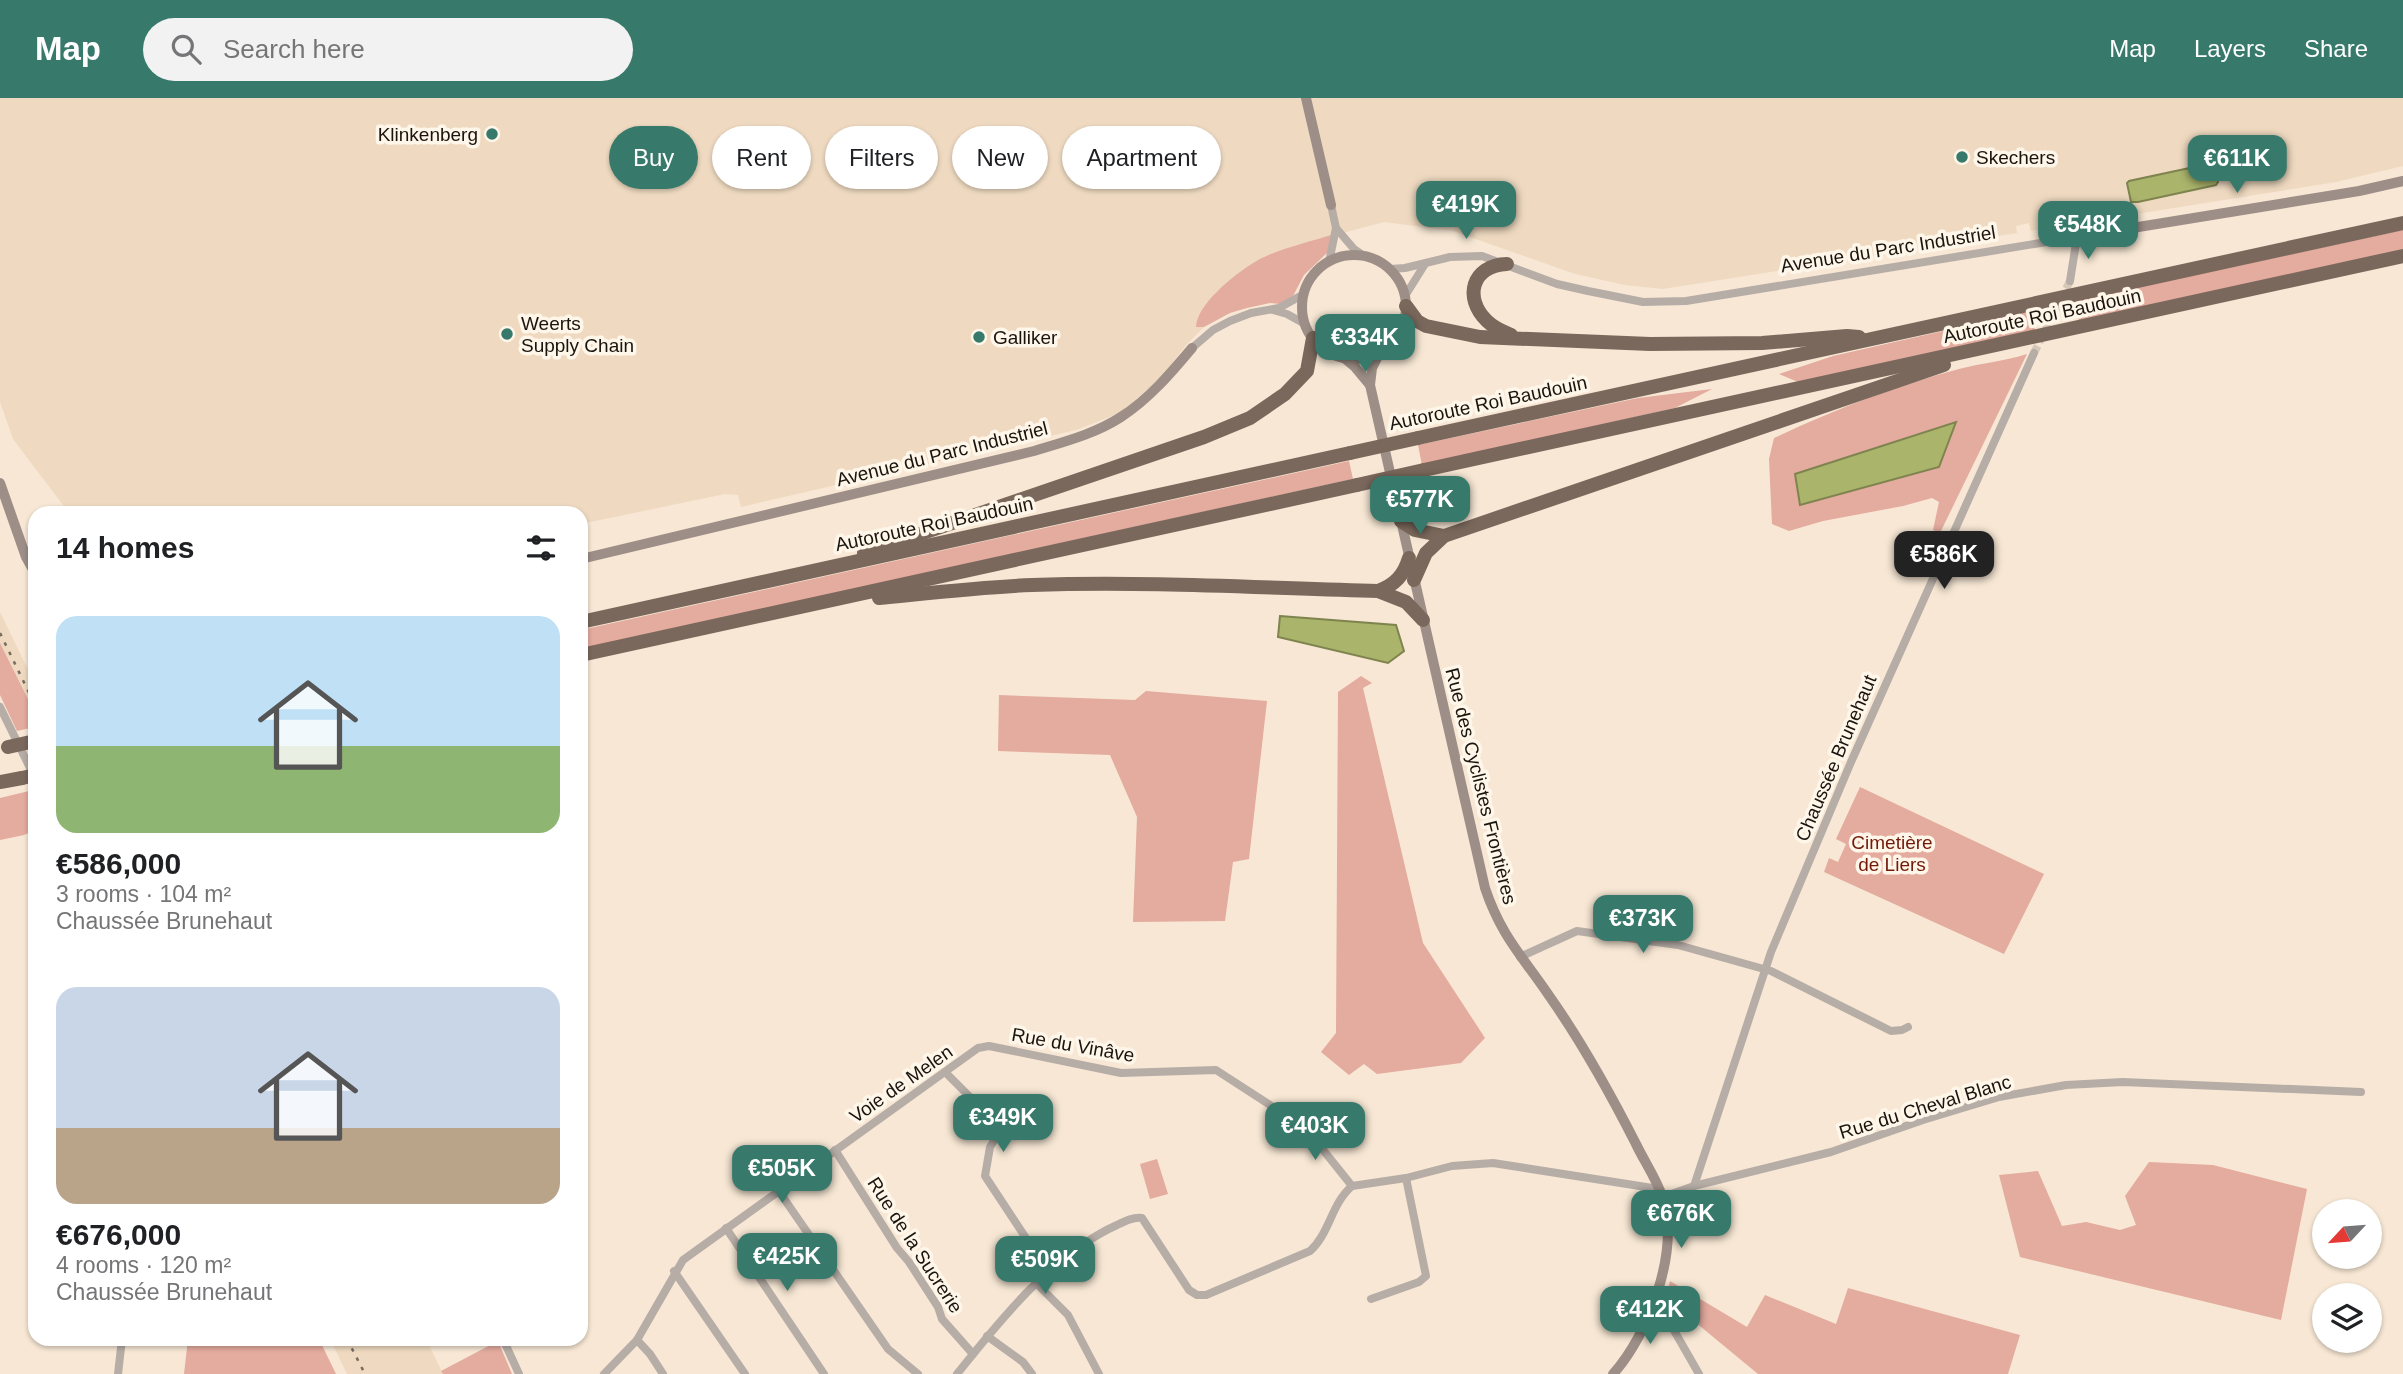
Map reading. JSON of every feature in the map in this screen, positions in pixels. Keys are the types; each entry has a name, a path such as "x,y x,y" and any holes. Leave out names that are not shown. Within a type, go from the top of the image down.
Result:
{"highway":[{"name":"Autoroute Roi Baudouin","path":"588,620 2403,223"},
{"name":"Autoroute Roi Baudouin","path":"588,653 2403,256"},
{"path":"1507,264 1489,267 1480,273 1474,286 1474,297 1478,309 1487,321 1518,339"},
{"path":"1406,301 1417,321 1432,328 1480,337 1673,344 1762,343 1847,336 1874,339"},
{"path":"848,563 869,549 1051,489 1250,418 1286,394 1307,371 1313,338"},
{"path":"1414,580 1426,553 1444,536 1647,468 1840,398 1940,367 1970,351"},
{"path":"1401,521 1415,530 1444,536"},
{"path":"1378,591 1399,579 1409,558"},
{"path":"846,598 878,598 1034,585 1114,584 1378,591 1406,602 1423,620"},
{"path":"4,748 28,743"},
{"path":"0,782 28,777"}],"street":[{"path":"1306,98 1336,228 1329,262"},
{"name":"Avenue du Parc Industriel","path":"1390,269 1474,255 1507,264 1556,284 1643,302 1664,302 2359,191 2403,181"},
{"path":"1336,228 1354,249 1390,269 1398,279 1406,301"},
{"path":"2070,281 2077,237"},
{"path":"1364,256 1349,255 1329,262 1314,275 1304,294 1302,308 1305,324 1313,338 1326,351 1344,358 1355,367 1370,385"},
{"path":"1344,358 1362,358 1380,352 1400,333 1406,301 1425,264"},
{"name":"Avenue du Parc Industriel","path":"588,557 1034,451 1084,435 1120,418 1144,400 1192,348 1213,330 1251,313 1273,310 1304,294"},
{"path":"1273,310 1305,324"},
{"name":"Rue des Cyclistes Frontières","path":"1380,352 1372,368 1370,385 1485,888 1500,927 1589,1055 1661,1193"},
{"name":"Chaussée Brunehaut","path":"1693,1186 1765,970 1851,762 2035,353"},
{"path":"0,483 28,561"},
{"path":"0,707 28,766"},
{"path":"1520,957 1577,931 1678,945 1765,970 1891,1031 1908,1027"},
{"name":"Rue du Vinâve","path":"978,1048 989,1046 1121,1073 1216,1070 1232,1078 1291,1120 1320,1146 1352,1186"},
{"name":"Voie de Melen","path":"604,1374 637,1340 683,1259 978,1048"},
{"path":"945,1072 972,1099 992,1102 1000,1109 1003,1126 990,1147 985,1175 1049,1273"},
{"name":"Rue du Cheval Blanc","path":"1661,1193 1831,1152 1999,1097 2066,1085 2123,1082 2361,1093"},
{"name":"Rue de la Sucrerie","path":"835,1150 938,1307 942,1319 973,1354"},
{"path":"957,1374 987,1336 1037,1284 1087,1240 1138,1217 1148,1225 1189,1290 1202,1296 1310,1251 1320,1240 1338,1199 1352,1186 1406,1178 1452,1167 1493,1163 1661,1193 1667,1225 1664,1269 1656,1299 1642,1330 1613,1374"},
{"path":"1371,1299 1419,1282 1426,1276 1406,1178"},
{"path":"778,1190 888,1349 918,1374"},
{"path":"726,1228 824,1374"},
{"path":"674,1271 745,1374"},
{"path":"1037,1284 1068,1315 1099,1374"},
{"path":"1656,1299 1699,1374"},
{"path":"987,1336 1023,1362 1032,1374"},
{"path":"637,1340 663,1374"},
{"path":"118,1374 121,1346"},
{"path":"506,1346 519,1374"}],"shaded area":[{"path":"0,98 2403,98 2403,166 2336,182 2031,231 2029,223 2016,226 2017,233 1663,289 1625,285 1575,274 1453,231 1384,222 1309,242 1254,262 1215,293 1196,327 1204,327 1186,345 1162,377 1120,413 1076,430 741,507 738,495 725,494 588,523 588,506 64,506 13,439 0,402"},
{"path":"2213,163 2218,182 2216,185 2131,202 2127,183 2129,181"},
{"path":"1956,422 1939,467 1800,505 1795,474"},
{"path":"0,612 28,670 28,699 0,643"},
{"path":"1280,616 1396,625 1404,651 1388,663 1278,637"},
{"path":"333,1346 429,1346 443,1374 347,1374"}],"green space":[{"path":"2403,230 2403,250 2079,321 2074,301"},
{"path":"1331,235 1328,252 1304,275 1293,296 1280,304 1270,303 1247,308 1230,313 1204,327 1196,327 1198,318 1209,300 1245,268 1290,247"},
{"path":"2031,311 2035,330 1798,382 1779,374 1833,356"},
{"path":"2027,354 1940,533 1933,530 1939,502 1932,498 1789,531 1772,524 1769,459 1774,438 1842,408 1912,383"},
{"path":"1712,389 1675,408 1422,465 1418,445 1638,398"},
{"path":"1349,461 1353,479 588,647 588,628"},
{"path":"0,643 28,699 28,729 17,731 0,695"},
{"path":"1361,676 1372,683 1363,688 1423,943 1485,1038 1461,1063 1377,1074 1364,1064 1349,1075 1321,1052 1336,1033 1338,692"},
{"path":"1146,691 1267,701 1249,859 1233,862 1225,921 1133,922 1137,817 1110,755 998,751 999,695 1135,700"},
{"name":"Cimetière de Liers","path":"1860,787 2044,874 2004,954 1824,872 1829,858 1838,862 1846,844 1836,839"},
{"path":"28,791 28,833 0,840 0,798"},
{"path":"1157,1159 1168,1194 1150,1199 1140,1164"},
{"path":"2149,1162 2213,1165 2307,1189 2281,1320 2020,1257 1999,1175 2038,1171 2062,1226 2086,1222 2120,1230 2136,1225 2125,1196"},
{"path":"1670,1281 1747,1327 1765,1295 1836,1324 1848,1288 2020,1335 2008,1374 1758,1374 1666,1298"},
{"path":"187,1346 322,1346 336,1374 184,1374"},
{"path":"488,1346 500,1346 512,1374 443,1374 441,1371"}],"tunnel":[{"path":"2034,353 2070,281"}],"railway":[{"path":"0,633 28,691"},
{"path":"351,1346 365,1374"}],"place":[{"name":"Klinkenberg","path":"492,134"},
{"name":"Skechers","path":"1962,157"},
{"name":"Weerts Supply Chain","path":"507,334"},
{"name":"Galliker","path":"979,337"}]}
